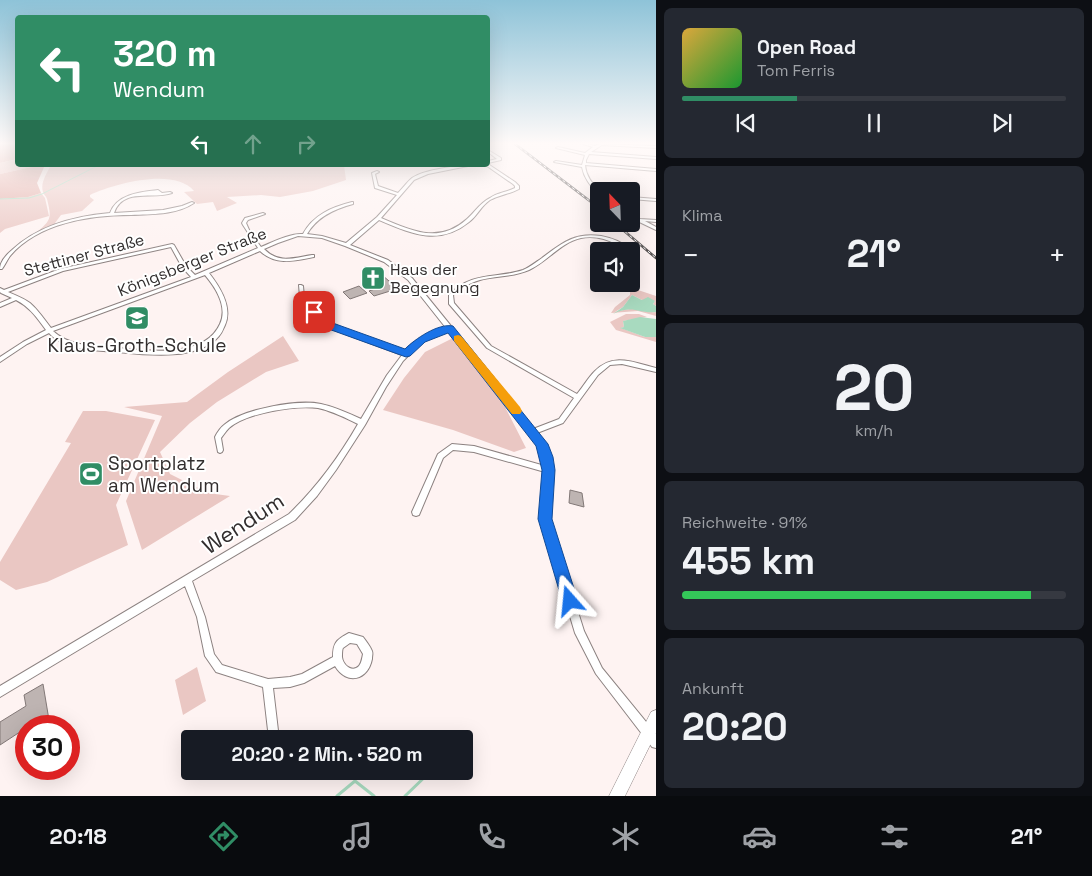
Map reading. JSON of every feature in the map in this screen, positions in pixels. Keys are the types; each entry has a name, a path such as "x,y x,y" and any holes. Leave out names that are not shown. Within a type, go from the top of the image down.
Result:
{"main road":[{"path":"617,796 652,739 656,716"}],"street":[{"path":"375,181 376,187 398,194"},
{"path":"347,245 378,218 411,181"},
{"path":"378,218 424,235 439,236 451,232 466,222 486,201 516,189 517,186 512,181"},
{"path":"112,214 116,203 128,198 158,191 161,194 170,193"},
{"path":"341,206 342,196"},
{"path":"640,199 656,200"},
{"path":"305,234 323,215 352,203"},
{"path":"0,268 4,260 22,244 42,232 66,222 112,214 163,211 192,204"},
{"path":"263,214 246,219 244,222 260,250 272,259 279,260 312,256"},
{"path":"640,219 656,221"},
{"path":"640,221 656,229"},
{"name":"Königsberger Straße","path":"0,360 24,343 48,331 206,273 287,237 305,234 322,237 382,259 404,274 533,432 547,457 549,470"},
{"path":"578,397 489,347 451,303 451,295 477,278 515,274 529,268 578,237 602,237 615,242"},
{"name":"Stettiner Straße","path":"169,239 180,261 194,277"},
{"name":"Stettiner Straße","path":"2,291 56,272 172,245"},
{"path":"2,291 28,304 41,316 48,331 62,340 81,347 152,353 177,352 198,346 214,338 222,327 225,315 222,299 206,273"},
{"path":"301,286 302,296 326,325 406,354"},
{"path":"0,305 16,298"},
{"name":"Wendum","path":"0,692 292,517 322,486 362,423 393,368 422,339 450,328"},
{"path":"533,432 561,421 596,373 609,363 622,362 656,370"},
{"path":"220,450 218,437 228,426 258,412 301,405 319,406 335,410 362,423"},
{"path":"416,512 440,456 452,448 474,449 549,470 545,519 580,633 599,671 652,739"},
{"path":"188,580 201,617 210,656 219,669 268,684 290,682 304,678 337,660"},
{"path":"268,684 273,730"}],"shaded area":[{"path":"0,181 38,181 41,193 28,197 0,199"},
{"path":"43,181 138,181 114,186 90,195 94,200 82,211 61,215 55,223 56,225 36,233 45,225 50,215 42,185"},
{"path":"176,181 343,181 313,191 280,197 261,195 227,197 237,203 217,211 213,202 197,204 184,192 194,191 185,184"},
{"path":"41,193 45,198 49,216 5,229 0,233 0,199 28,197"},
{"path":"640,291 656,296 656,306 653,304 655,301 642,300 632,295 623,307 615,312 640,309 656,312 656,316 638,311 611,313 615,307 630,295 630,292"},
{"path":"632,295 642,300 648,297 655,301 653,304 656,306 656,312 626,310 613,314 623,307"},
{"path":"626,314 639,314 647,317 623,321 624,327 621,328 645,337 656,337 656,342 616,330 610,322"},
{"path":"640,317 656,319 656,337 645,337 620,328 624,327 623,321"},
{"path":"283,336 299,361 266,372 217,402 190,423 160,452 170,474 208,493 230,496 142,550 126,501 162,416 124,407 187,402"},
{"path":"453,338 504,405 526,448 514,452 453,430 383,410 404,378 425,352"},
{"name":"Sportplatz am Wendum","path":"83,411 106,411 155,420 116,505 128,545 47,582 16,590 0,580 0,562 71,443 65,442"},
{"path":"197,667 206,701 183,715 175,680"}],"building":[{"path":"366,272 382,275 400,288 374,296 369,291 378,288 371,280 365,280 362,275"},
{"path":"359,286 367,293 350,299 343,292"},
{"path":"570,490 582,493 584,507 569,503"},
{"path":"43,684 48,715 15,715 15,735 0,745 0,722 26,706 24,695"}],"waterway":[{"path":"0,199 29,198 42,194 67,181"},
{"path":"405,796 422,780"},
{"path":"337,796 355,781 374,796"}],"railway":[{"path":"564,181 590,201"},
{"path":"625,232 656,258"}],"slow traffic":[{"path":"458,338 516,411"}],"place":[{"name":"Haus der Begegnung","path":"373,278"},
{"name":"Klaus-Groth-Schule","path":"137,318"},
{"name":"Sportplatz am Wendum","path":"91,474"}],"route":[{"path":"314,312 326,325 406,354 422,339 450,328 533,432 547,457 549,470 545,519 570,601"}]}
